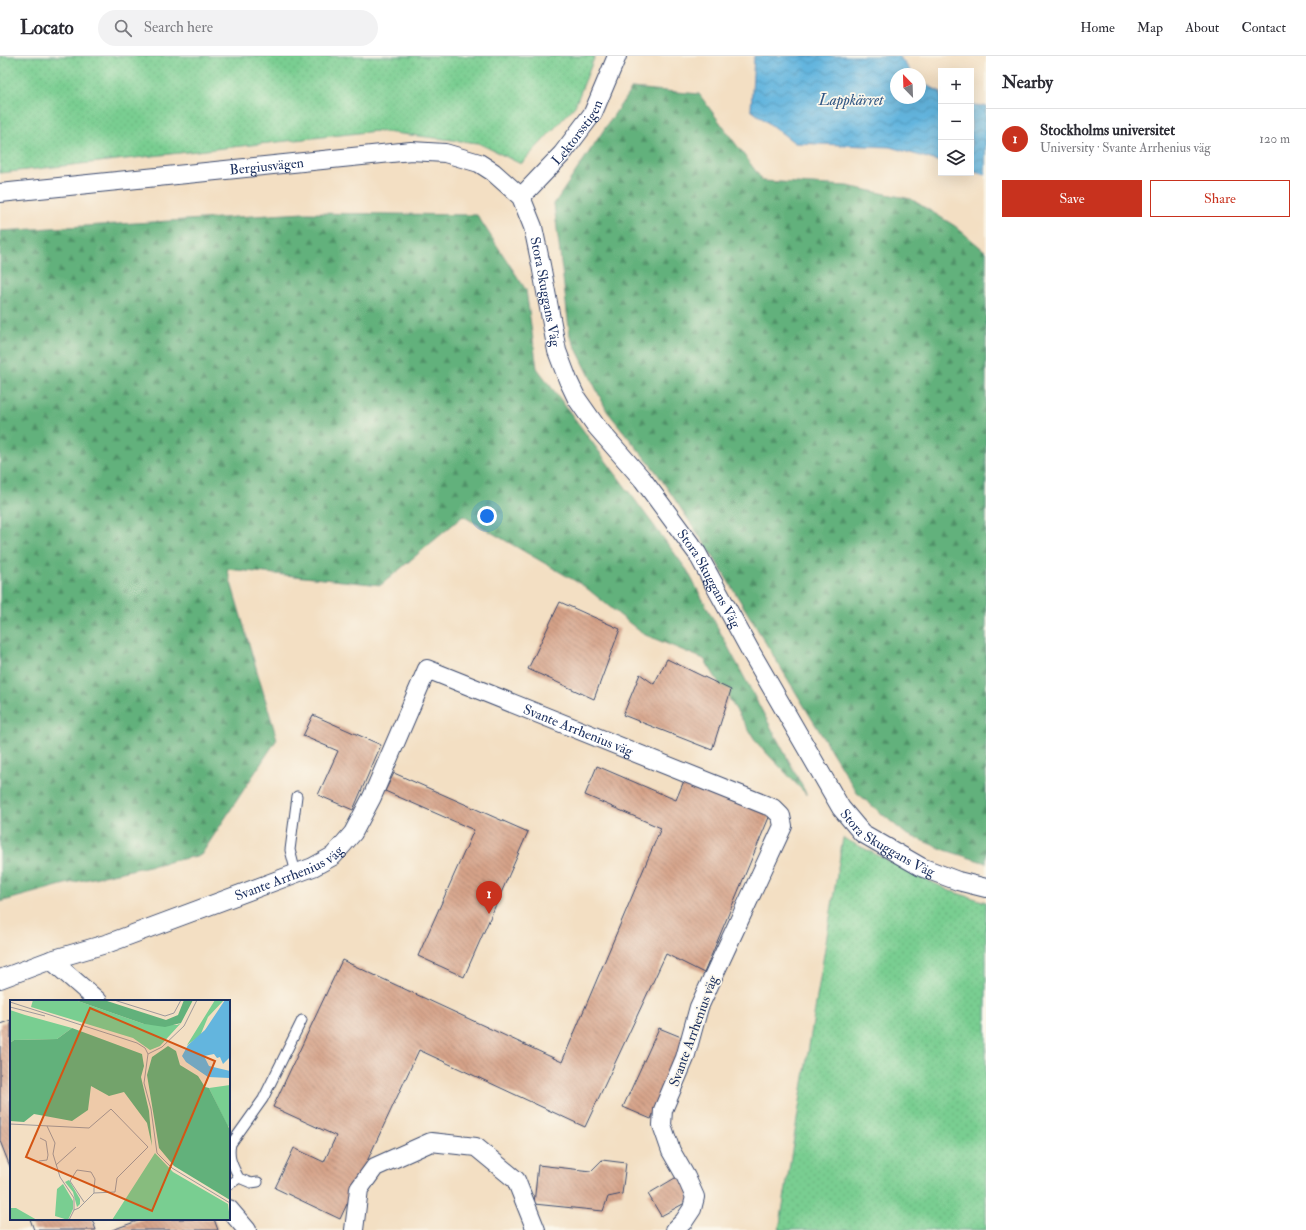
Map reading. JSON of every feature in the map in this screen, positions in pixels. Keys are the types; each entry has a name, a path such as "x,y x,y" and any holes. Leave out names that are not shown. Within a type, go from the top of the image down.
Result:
{"street":[{"name":"Lektorsstigen","path":"521,197 562,154 592,113 617,56"},
{"name":"Bergiusvägen","path":"0,193 411,151 445,153 479,163 493,172 521,197"},
{"name":"Stora Skuggans Väg","path":"521,197 533,227 557,351 577,399 596,426 643,480 697,553 762,672 841,808 862,833 921,867 958,881 986,888"},
{"name":"Svante Arrhenius väg","path":"0,979 51,960 109,943 313,867 333,856 353,833 372,797 427,669 773,808 781,816 783,826 699,1007 685,1058 663,1110 662,1125 669,1144 695,1197 692,1209 675,1230"},
{"path":"51,960 97,1000"},
{"path":"354,1230 359,1189 375,1167 431,1142 476,1147 516,1180 536,1230"},
{"path":"230,1210 247,1230"}],"lane":[{"path":"296,873 290,850 297,796"},
{"path":"230,1148 231,1144 264,1098 302,1020"},
{"path":"230,1157 232,1165 239,1178 251,1183 258,1182"},
{"path":"230,1185 239,1178"}],"green space":[{"path":"0,56 595,56 575,106 521,164 478,143 376,131 0,173"},
{"path":"632,88 699,94 763,181 847,186 911,199 955,226 986,252 986,863 945,850 906,834 857,793 711,553 657,473 607,411 570,336 554,204"},
{"path":"304,213 477,215 526,290 537,368 687,570 807,795 757,743 704,659 643,634 584,586 463,516 381,585 227,569 277,739 201,855 65,884 0,902 0,231"},
{"path":"843,838 950,891 986,902 986,1230 779,1230"}],"water":[{"name":"Lappkärret","path":"754,56 899,56 908,68 890,68 890,104 926,104 926,85 938,91 938,161 890,147 795,143 751,110"},
{"path":"974,105 986,106 985,175 974,172"}],"building":[{"path":"560,602 620,629 594,699 528,669"},
{"path":"667,659 731,690 712,750 623,715 640,674 654,684"},
{"path":"313,715 381,745 353,810 318,795 338,751 303,736"},
{"path":"597,766 676,800 686,776 770,815 704,973 666,954 585,1127 419,1050 340,1219 275,1188 294,1148 324,1162 336,1136 273,1107 342,960 562,1062 661,828 585,795"},
{"path":"394,773 528,832 464,977 418,956 474,830 385,791"},
{"path":"10,1020 10,1166 0,1141 0,1024"},
{"path":"659,1028 686,1039 651,1119 623,1107"},
{"path":"602,1160 626,1163 622,1194 608,1197 603,1211 534,1204 538,1165 591,1171"},
{"path":"680,1175 694,1198 661,1216 648,1194"},
{"path":"30,1220 92,1220 96,1230 34,1230"},
{"path":"140,1220 214,1220 218,1230 112,1230"}],"place":[{"name":"Stockholms universitet","path":"489,914"}]}
